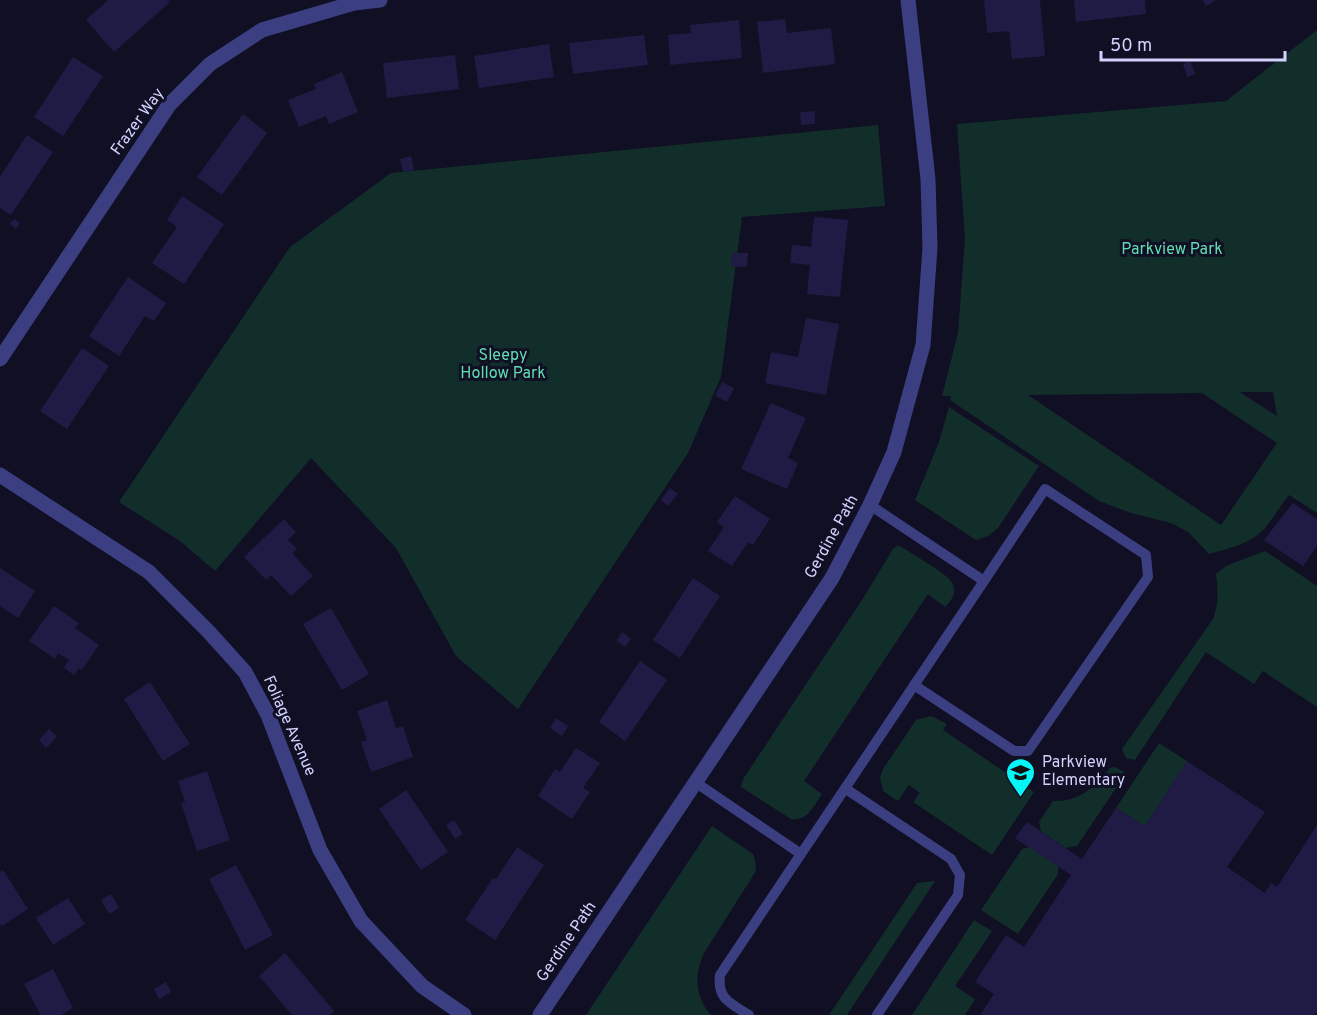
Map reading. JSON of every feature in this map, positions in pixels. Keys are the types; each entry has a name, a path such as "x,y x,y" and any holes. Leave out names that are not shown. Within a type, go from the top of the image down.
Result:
{"street":[{"name":"Frazer Way","path":"0,359 169,105 210,64 262,30 354,3 380,0"},
{"name":"Gerdine Path","path":"540,1015 832,578 870,505 894,452 923,345 930,248 928,179 909,0"},
{"name":"Foliage Avenue","path":"0,475 149,572 245,672 268,715 320,850 361,921 422,986 464,1015"}],"lane":[{"path":"748,1015 725,1000 719,988 720,975 846,789 914,685 1046,489 1146,555 1148,577 1028,751 1014,751 914,685"},
{"path":"870,505 984,581"},
{"path":"694,782 801,854"},
{"path":"846,789 951,859 960,875 958,895 877,1015"}],"green space":[{"name":"Parkview Park","path":"1317,30 1317,513 1289,495 1266,527 1254,538 1240,545 1209,554 1188,532 1171,523 1131,513 1099,501 950,400 951,396 942,396 958,333 965,238 957,124 1226,101","holes":["1273,392 1277,416 1241,393","1202,393 1277,443 1221,525 1028,395"]},
{"name":"Sleepy Hollow Park","path":"878,125 885,206 742,217 721,377 688,453 518,709 456,656 396,548 311,458 215,571 180,541 119,502 290,247 391,173"},
{"path":"949,407 1039,466 998,528 988,536 976,540 915,500 939,442"},
{"path":"898,545 946,576 954,587 954,593 945,607 928,594 804,781 822,794 806,815 802,818 791,819 741,787 743,779 862,600 893,549"},
{"path":"1265,551 1317,586 1317,707 1263,671 1254,684 1206,652 1135,760 1126,758 1122,749 1213,619 1218,597 1216,574 1226,566"},
{"path":"931,716 947,724 943,730 1034,792 992,855 913,802 920,793 909,785 898,801 883,791 880,777 883,769 916,720"},
{"path":"1159,743 1187,761 1145,826 1116,808"},
{"path":"1115,767 1124,772 1124,776 1077,846 1066,848 1041,831 1039,822 1053,801 1079,796 1098,782 1110,768"},
{"path":"712,826 753,854 756,871 701,961 698,978 699,993 711,1015 586,1015"},
{"path":"1030,847 1058,866 1058,874 1018,934 981,910 1022,849"},
{"path":"935,881 847,1015 829,1015 917,883"},
{"path":"974,920 992,931 955,986 975,999 965,1015 912,1015"}],"building":[{"path":"108,0 168,0 170,2 114,52 86,20"},
{"path":"984,0 1040,0 1045,56 1012,59 1009,31 987,33"},
{"path":"1074,0 1145,0 1146,14 1076,22"},
{"path":"1203,0 1216,0 1206,6"},
{"path":"785,19 787,33 831,28 835,64 763,73 757,22"},
{"path":"739,20 742,58 670,65 668,35 691,33 690,25"},
{"path":"644,35 648,65 573,74 569,43"},
{"path":"549,44 554,77 479,88 474,56"},
{"path":"455,55 459,89 387,98 383,63"},
{"path":"73,57 103,76 63,136 34,117"},
{"path":"1190,61 1195,74 1187,77 1183,64"},
{"path":"342,72 358,112 329,124 326,116 299,127 288,100 316,89 314,84"},
{"path":"815,111 815,124 801,125 800,112"},
{"path":"243,114 267,133 222,195 197,177"},
{"path":"27,135 53,152 11,215 0,208 0,177"},
{"path":"411,156 414,170 403,172 400,159"},
{"path":"182,196 224,224 184,284 152,263 177,227 167,220"},
{"path":"814,217 848,220 840,297 807,294 810,265 790,263 792,245 811,247"},
{"path":"14,219 20,223 16,229 10,224"},
{"path":"732,253 748,253 747,267 731,266"},
{"path":"128,277 166,303 154,321 145,316 119,356 89,336"},
{"path":"806,318 839,324 826,395 765,383 771,352 798,357"},
{"path":"82,348 109,366 67,429 40,411"},
{"path":"722,382 734,388 727,402 715,396"},
{"path":"771,403 806,418 788,458 798,463 787,489 741,469"},
{"path":"670,488 678,494 668,506 661,500"},
{"path":"735,496 770,519 753,545 748,542 732,566 708,551 724,527 717,522"},
{"path":"1293,503 1317,519 1317,546 1303,566 1264,540"},
{"path":"284,519 296,532 288,540 297,549 292,553 313,576 291,596 271,575 266,580 244,557"},
{"path":"0,568 35,591 18,618 0,606"},
{"path":"693,578 720,596 680,658 653,640"},
{"path":"54,606 79,623 75,628 99,645 82,670 79,668 74,675 64,668 69,660 58,653 55,659 29,641"},
{"path":"331,608 369,674 342,690 303,624"},
{"path":"622,632 631,639 625,647 617,641"},
{"path":"640,661 667,680 625,741 599,722"},
{"path":"150,682 190,744 163,761 124,699"},
{"path":"387,700 396,728 403,726 413,757 371,772 361,742 367,740 357,711"},
{"path":"556,718 568,726 562,736 550,728"},
{"path":"49,729 57,737 46,748 39,740"},
{"path":"576,748 600,763 583,788 590,792 572,819 538,796 555,769 560,772"},
{"path":"1187,761 1265,812 1227,867 1265,893 1271,883 1277,887 1317,825 1317,1012 1315,1015 980,1015 994,994 975,982 1006,935 1024,947 1071,875 1015,838 1027,822 1082,859 1116,808 1145,826"},
{"path":"207,771 230,840 197,851 181,803 185,802 178,781"},
{"path":"406,790 448,852 421,870 379,809"},
{"path":"454,820 463,834 455,839 446,825"},
{"path":"517,847 544,865 495,940 465,920"},
{"path":"236,865 273,935 245,950 209,879"},
{"path":"3,870 28,909 2,926 0,924 0,872"},
{"path":"111,894 119,908 109,914 101,900"},
{"path":"68,898 85,924 53,945 36,918"},
{"path":"285,953 334,1011 330,1015 292,1015 259,976"},
{"path":"53,969 73,1008 61,1015 41,1015 24,984"},
{"path":"166,982 171,992 159,999 154,989"}],"place":[{"name":"Parkview Elementary","path":"1021,798"}]}
